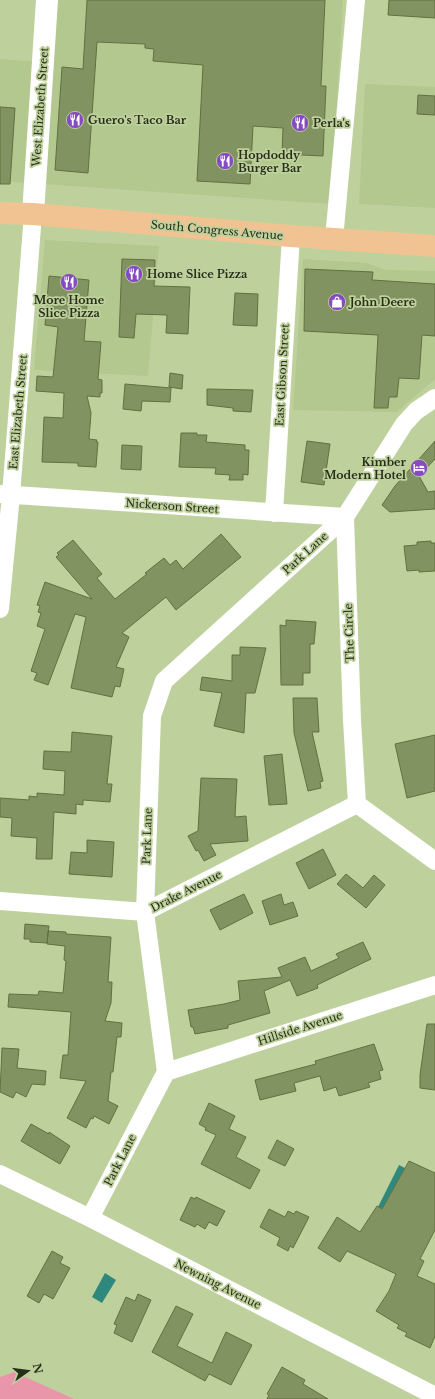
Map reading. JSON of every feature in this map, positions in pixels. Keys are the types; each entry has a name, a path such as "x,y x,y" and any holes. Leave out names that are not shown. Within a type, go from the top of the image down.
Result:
{"main road":[{"name":"South Congress Avenue","path":"0,213 33,214 291,236 435,246"}],"street":[{"name":"West Elizabeth Street","path":"33,214 47,0"},
{"path":"334,239 356,0"},
{"name":"East Elizabeth Street","path":"0,609 6,494 33,214"},
{"name":"East Gibson Street","path":"274,513 291,236"},
{"path":"345,517 404,424 416,411 435,398"},
{"name":"Nickerson Street","path":"6,494 345,517"},
{"name":"The Circle","path":"345,517 352,720 357,804"},
{"name":"Park Lane","path":"90,1218 166,1072 145,912 152,716 164,681 345,517"},
{"path":"357,804 435,861"},
{"name":"Drake Avenue","path":"0,902 145,912 357,804"},
{"name":"Hillside Avenue","path":"166,1072 435,985"},
{"name":"Newning Avenue","path":"0,1174 90,1218 430,1392"}],"shaded area":[{"path":"56,0 343,0 331,204 0,181 0,59 52,63"},
{"path":"365,84 435,87 435,208 359,204"},
{"path":"45,240 159,246 148,376 34,370"},
{"path":"303,259 367,263 385,270 435,271 435,379 397,412 293,410"},
{"path":"14,1372 74,1399 0,1399 0,1377"}],"water":[{"path":"399,1165 405,1168 382,1209 378,1207"},
{"path":"105,1273 116,1280 102,1303 92,1297"}],"building":[{"path":"87,0 325,0 321,86 326,86 323,156 282,154 283,128 253,126 250,184 197,181 203,65 153,61 154,49 145,48 145,44 97,42 88,173 55,170 62,67 83,69"},
{"path":"389,0 435,0 435,18 388,15"},
{"path":"418,95 435,96 435,115 417,114"},
{"path":"0,107 15,108 10,184 0,184"},
{"path":"122,259 155,260 154,286 190,287 188,334 166,333 167,315 136,314 134,338 119,337"},
{"path":"305,269 373,272 372,280 435,284 435,336 422,335 419,379 399,378 397,397 389,397 388,408 374,408 378,335 304,331"},
{"path":"49,276 89,280 84,341 101,342 98,379 102,380 102,393 100,393 100,397 87,396 91,413 89,439 97,440 96,442 98,442 96,467 78,466 78,463 42,462 44,417 63,418 64,393 36,391 37,376 53,377 58,327 45,325"},
{"path":"235,293 258,294 257,326 233,325"},
{"path":"170,373 183,375 182,389 169,387"},
{"path":"125,384 171,388 170,402 142,401 141,411 123,409"},
{"path":"207,389 253,390 251,412 233,411 233,408 207,405"},
{"path":"181,433 197,433 197,435 207,435 206,442 245,445 245,450 249,450 248,475 243,474 243,480 229,480 230,475 215,474 216,468 179,467"},
{"path":"307,441 330,444 324,485 301,482"},
{"name":"Kimber Modern Hotel","path":"435,441 435,459 419,476 428,492 435,491 435,509 390,512 382,505 395,486"},
{"path":"122,445 142,446 141,470 121,469"},
{"path":"221,534 241,557 176,610 166,597 122,633 129,637 116,667 124,669 120,687 115,686 112,697 71,688 86,617 75,614 48,685 34,680 37,673 31,671 45,629 37,626 41,613 38,612 40,606 37,605 45,582 92,599 56,557 59,555 57,553 73,540 102,574 97,578 115,599 147,574 145,573 164,558 170,565 176,560 183,569"},
{"path":"431,541 431,543 435,543 435,571 407,571 404,546 417,545 417,542"},
{"path":"286,620 316,622 314,644 310,644 310,673 303,673 303,685 281,685 280,625 286,626"},
{"path":"240,647 266,648 255,693 246,693 244,733 214,726 222,693 200,690 202,677 232,681 232,655 240,655"},
{"path":"293,698 317,698 319,732 312,732 323,781 320,782 321,788 308,791 294,733"},
{"path":"72,732 112,736 107,784 112,784 110,802 83,800 83,805 76,804 76,814 54,812 52,859 36,859 37,838 11,836 12,818 0,817 0,798 29,800 29,796 37,797 37,793 64,795 65,771 43,769 44,751 71,752"},
{"path":"435,735 435,791 407,798 395,744"},
{"path":"282,754 287,804 269,805 264,756"},
{"path":"201,778 237,779 235,817 246,816 248,841 210,844 216,855 204,861 198,850 196,851 188,836 198,831"},
{"path":"87,840 114,842 112,877 69,874 71,852 87,853"},
{"path":"323,849 336,875 309,889 296,863"},
{"path":"346,874 363,888 374,875 385,885 366,908 337,884"},
{"path":"244,894 253,913 220,930 210,910"},
{"path":"281,894 284,905 293,902 298,916 270,925 262,901"},
{"path":"25,924 49,926 47,943 30,942 30,939 24,939"},
{"path":"48,931 66,932 66,934 111,937 108,982 112,982 111,1003 105,1021 122,1023 121,1037 117,1037 108,1101 118,1106 109,1124 94,1116 93,1119 91,1118 86,1128 67,1118 86,1081 60,1078 63,1055 68,1055 71,1012 8,1007 9,994 38,995 39,991 63,993 66,961 64,960 65,946 47,944"},
{"path":"363,942 371,959 317,985 318,988 297,996 290,980 264,991 270,1013 228,1025 228,1028 195,1034 193,1027 191,1027 188,1010 240,1000 238,981 282,977 278,968 305,957 311,971 339,958 336,954"},
{"path":"427,1024 435,1024 435,1090 420,1088 420,1075"},
{"path":"374,1044 383,1070 379,1071 381,1079 368,1083 370,1087 339,1096 336,1087 324,1091 320,1076 294,1083 296,1091 260,1100 255,1080 316,1064 315,1061"},
{"path":"2,1048 19,1049 17,1068 46,1071 45,1085 32,1084 26,1097 16,1092 13,1098 0,1092"},
{"path":"209,1103 235,1116 229,1129 246,1137 236,1157 260,1170 250,1189 201,1164 216,1135 205,1130 206,1128 199,1124"},
{"path":"31,1124 49,1134 49,1132 70,1146 60,1164 21,1141"},
{"path":"277,1140 294,1149 285,1166 268,1158"},
{"path":"409,1161 435,1173 435,1230 420,1259 424,1261 417,1276 435,1284 435,1336 430,1348 405,1336 407,1333 397,1328 399,1325 376,1311 389,1291 396,1274 347,1251 340,1262 318,1248 337,1217 360,1232 377,1206 382,1209"},
{"path":"191,1197 195,1199 196,1197 225,1211 217,1226 209,1222 205,1229 197,1224 195,1227 180,1220"},
{"path":"269,1209 285,1217 288,1211 294,1214 296,1211 309,1217 293,1248 290,1246 288,1251 277,1245 280,1238 260,1227"},
{"path":"52,1251 63,1257 60,1263 70,1268 53,1299 44,1294 39,1303 27,1296"},
{"path":"138,1294 151,1300 132,1342 114,1333 117,1325 114,1324 126,1297 135,1301"},
{"path":"176,1306 193,1314 177,1346 212,1363 226,1332 252,1345 231,1385 209,1374 205,1381 152,1352"},
{"path":"282,1367 305,1380 303,1384 328,1399 267,1399 269,1395 267,1394"}],"place":[{"name":"Guero's Taco Bar","path":"75,120"},
{"name":"Perla's","path":"300,123"},
{"name":"Hopdoddy Burger Bar","path":"225,161"},
{"name":"Home Slice Pizza","path":"134,274"},
{"name":"More Home Slice Pizza","path":"69,282"},
{"name":"John Deere","path":"337,302"},
{"name":"Kimber Modern Hotel","path":"419,468"}]}
